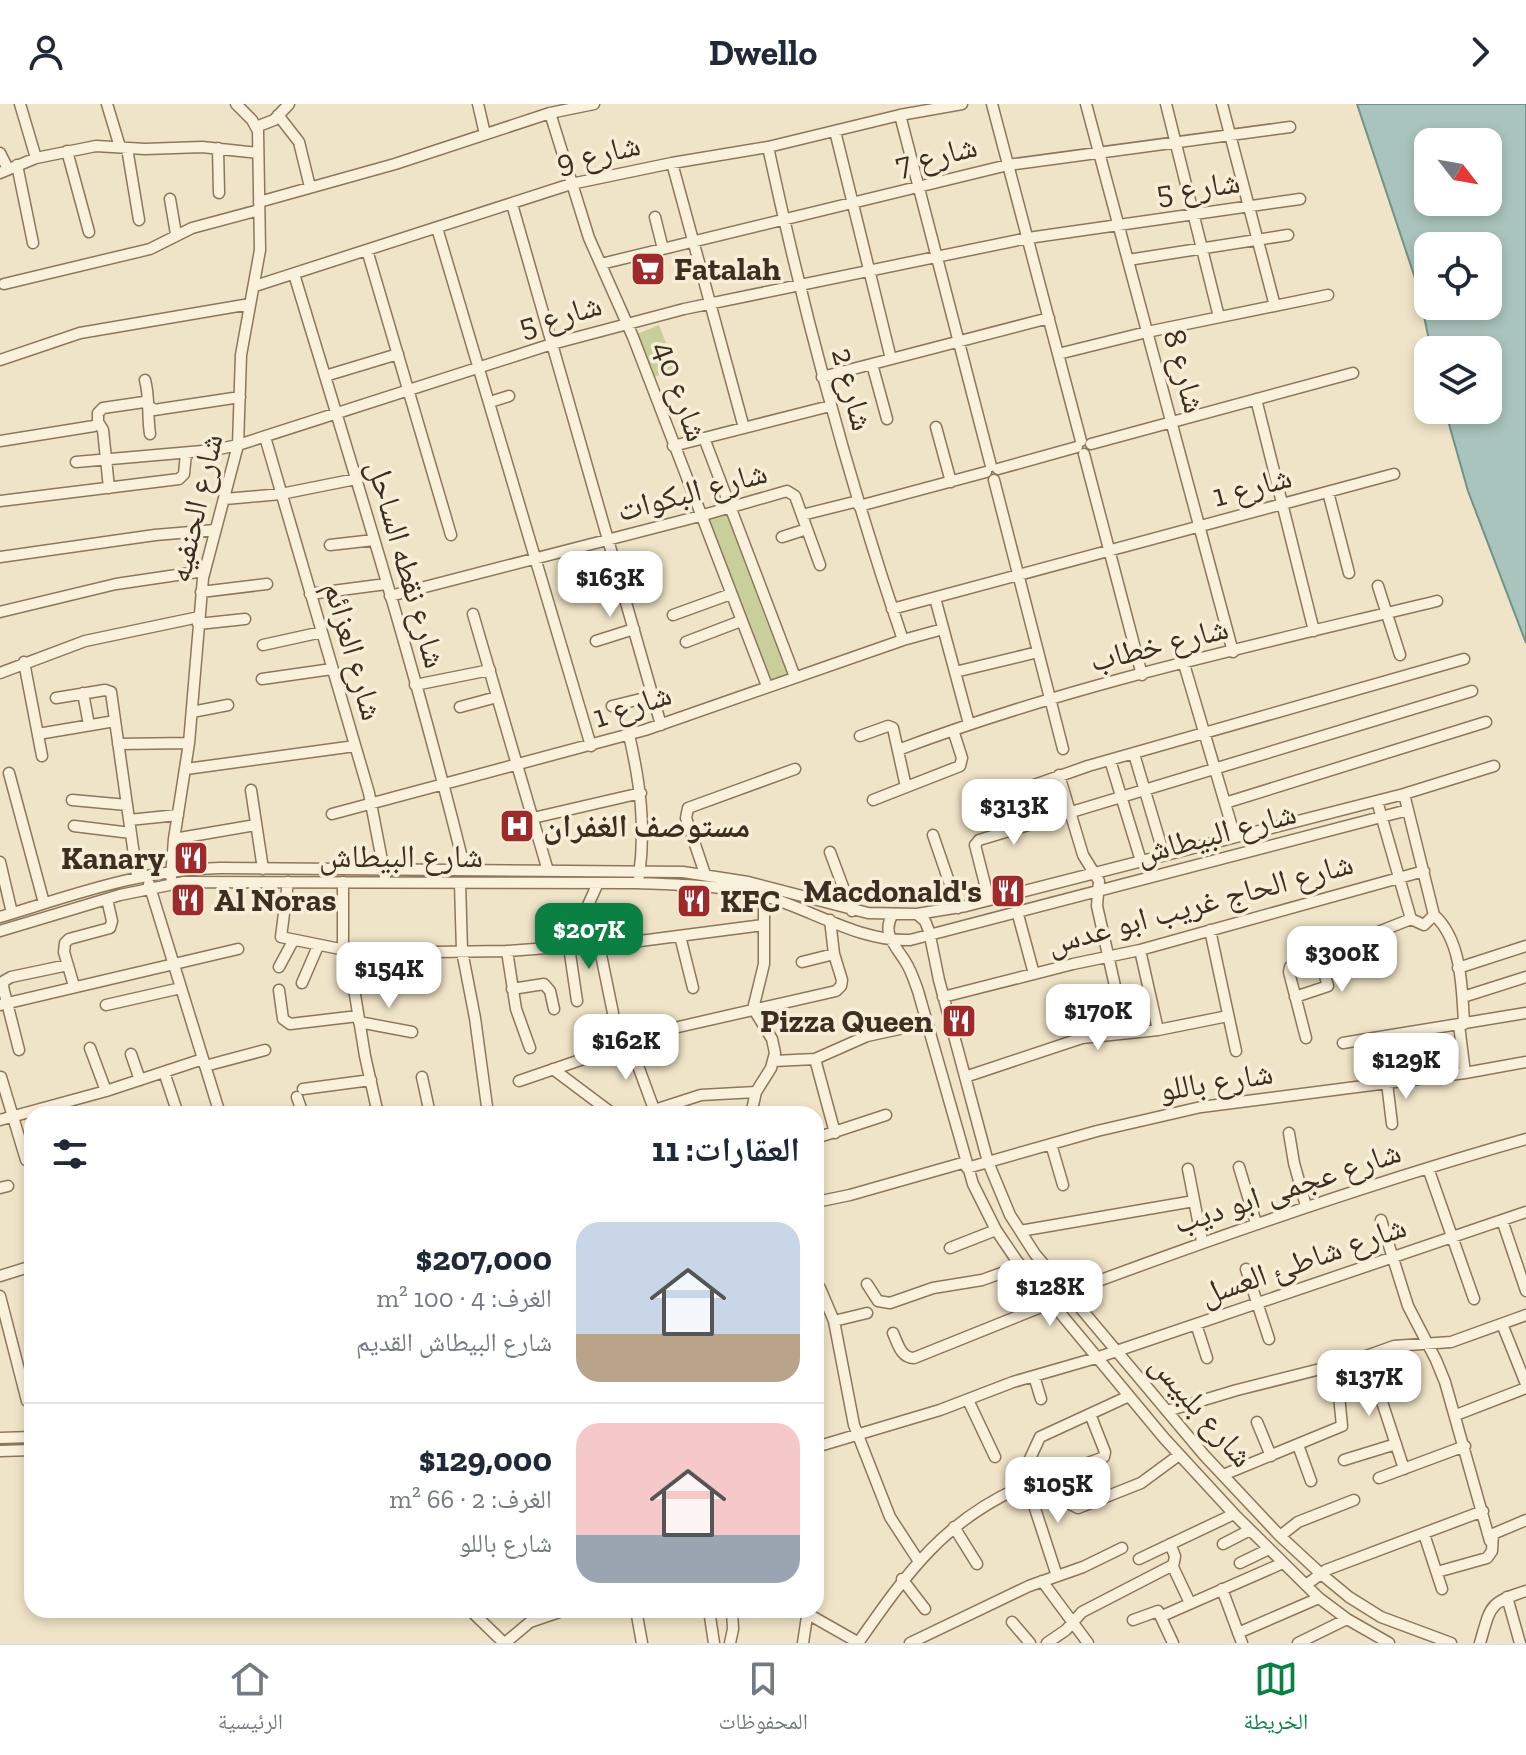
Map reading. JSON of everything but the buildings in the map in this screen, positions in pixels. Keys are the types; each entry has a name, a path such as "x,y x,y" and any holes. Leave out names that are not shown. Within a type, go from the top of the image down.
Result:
{"street":[{"path":"20,104 36,158"},
{"path":"107,104 124,147 139,220"},
{"path":"236,104 256,127 268,123 289,104"},
{"path":"478,104 485,134"},
{"name":"شارع 9","path":"255,286 571,184 768,147 900,115 962,104"},
{"path":"992,104 1142,675"},
{"name":"شارع 8","path":"1086,104 1233,652"},
{"path":"1166,104 1219,317"},
{"path":"1222,104 1275,306"},
{"path":"4,284 150,249 176,234 310,187 550,113 586,105"},
{"name":"شارع 40","path":"550,113 589,238 628,323 767,686"},
{"path":"278,115 299,142 310,187"},
{"path":"900,115 1063,749"},
{"name":"شارع الحنفيه","path":"171,884 174,839 189,743 201,592 238,445 241,355 260,250 256,127"},
{"name":"شارع 7","path":"601,264 1008,165 1290,127"},
{"path":"835,131 891,359"},
{"path":"9,169 36,158 96,146 218,148 258,153"},
{"name":"شارع 2","path":"768,147 822,377 858,504 903,640"},
{"path":"218,148 219,193"},
{"path":"67,151 89,232"},
{"path":"0,153 9,169 33,243"},
{"path":"672,163 744,428"},
{"path":"170,199 176,234"},
{"name":"شارع 5","path":"76,462 186,453 238,445 552,344 710,303 1028,238 1300,199"},
{"path":"512,204 661,725"},
{"path":"655,217 663,249"},
{"path":"437,228 591,746"},
{"path":"1128,260 1288,235"},
{"path":"367,250 451,535"},
{"name":"شارع نقطه الساحل","path":"294,274 374,540 465,870"},
{"path":"1058,354 1147,332 1328,295"},
{"path":"0,360 80,333 250,304"},
{"path":"822,377 1049,318"},
{"path":"325,376 398,354"},
{"path":"872,364 887,419"},
{"path":"802,515 992,472 1353,373"},
{"path":"145,380 150,434"},
{"path":"490,402 509,396"},
{"path":"109,488 103,430 98,422 101,408 142,402 154,410 240,397"},
{"path":"1256,399 1314,631"},
{"path":"673,446 830,406"},
{"path":"0,441 94,426 98,422"},
{"path":"936,427 951,482"},
{"name":"شارع العزائم","path":"265,437 372,804 386,882"},
{"name":"شارع 40","path":"704,438 795,677"},
{"path":"0,501 179,479 184,474 186,453"},
{"name":"شارع 1","path":"892,609 1394,474"},
{"path":"225,499 281,494 356,479"},
{"name":"شارع البكوات","path":"390,596 608,541 787,491 795,496 820,565"},
{"path":"1328,492 1349,573"},
{"path":"782,537 807,529"},
{"path":"0,557 155,535 215,530"},
{"path":"330,545 374,540"},
{"path":"0,612 116,584 204,571"},
{"path":"201,592 267,584"},
{"path":"310,594 386,584"},
{"path":"1378,586 1400,655"},
{"path":"673,615 731,594"},
{"path":"935,598 969,724"},
{"name":"شارع خطاب","path":"898,750 1050,698 1437,601"},
{"path":"473,614 548,871"},
{"path":"0,673 24,662 114,633 198,620 245,619"},
{"path":"686,642 741,621"},
{"path":"596,641 634,629"},
{"name":"شارع 1","path":"332,814 629,735 943,629"},
{"path":"263,645 322,632"},
{"path":"955,672 1038,652"},
{"path":"1003,796 1059,775 1464,659"},
{"path":"24,662 42,756"},
{"path":"1184,664 1235,837"},
{"path":"262,679 332,669"},
{"path":"415,685 490,670"},
{"path":"56,698 110,691 131,833 218,1106"},
{"path":"989,900 975,845 977,841 1472,691"},
{"path":"83,693 89,725"},
{"path":"612,706 653,696"},
{"path":"460,707 497,697"},
{"path":"192,712 228,705"},
{"path":"38,734 115,721"},
{"path":"1225,803 1486,722"},
{"path":"860,736 891,726 895,731 906,787"},
{"path":"873,800 960,766 962,758 953,730"},
{"path":"629,735 641,793 638,883"},
{"path":"118,744 189,743"},
{"path":"186,769 355,746"},
{"path":"1134,754 1164,855"},
{"path":"1110,760 1141,861"},
{"name":"شارع البيطاش","path":"5,915 142,875 171,871 263,869 640,870 705,874 852,911 917,914 958,908 1094,874 1404,794 1494,766"},
{"path":"705,874 686,818 688,808 795,769"},
{"path":"9,773 44,903"},
{"path":"1059,775 1083,855 1099,881 1097,906 1117,995"},
{"path":"251,790 263,869"},
{"path":"533,818 641,793"},
{"path":"1404,794 1434,915 1448,930 1458,968 1463,997 1465,1073"},
{"path":"72,800 127,805"},
{"path":"1377,801 1411,919"},
{"name":"شارع البيطاش","path":"3,930 150,887 171,884 638,883 764,891 830,920 890,939 910,940 1408,810"},
{"path":"129,820 178,815"},
{"path":"174,839 256,825"},
{"path":"74,826 131,833"},
{"path":"933,835 958,908"},
{"path":"830,852 852,911"},
{"path":"0,862 5,915 3,930"},
{"name":"شارع الحاج غريب ابو عدس","path":"943,997 1140,950 1424,871"},
{"path":"288,882 280,935 283,939 345,951 507,951 599,945 763,925"},
{"path":"343,882 342,935 376,1106"},
{"path":"460,883 462,951 487,1106"},
{"path":"577,1001 569,947 598,883"},
{"path":"753,1106 756,1092 774,1061 772,1039 754,1010 764,964 764,891"},
{"path":"74,986 64,949 67,941 112,926 107,899"},
{"path":"1017,911 1034,974"},
{"path":"890,939 888,924 893,914"},
{"name":"شارع بلبيس","path":"917,914 927,926 988,1162 1001,1198 1020,1231 1066,1293 1223,1475 1280,1536 1349,1597 1381,1617 1451,1643"},
{"path":"1306,1038 1290,968 1411,919 1424,925 1434,915"},
{"path":"519,1081 674,1028 836,991 842,980 834,954 830,920"},
{"path":"1210,930 1236,1051"},
{"path":"680,936 693,988"},
{"name":"شارع بلبيس","path":"890,939 913,977 966,1165 979,1199 1021,1266 1179,1455 1234,1514 1319,1598 1347,1619 1389,1643"},
{"path":"279,967 293,941"},
{"path":"599,945 613,1013"},
{"path":"302,983 318,946"},
{"path":"1458,968 1526,946"},
{"path":"3,1004 238,949"},
{"path":"1140,950 1158,1030"},
{"path":"507,951 519,1022 530,1048"},
{"path":"802,962 834,954"},
{"path":"1295,997 1328,986 1319,956"},
{"path":"19,1050 3,1004 3,985 7,978 68,965"},
{"path":"1463,997 1526,977"},
{"path":"353,984 387,983"},
{"path":"512,989 544,984 550,991 554,1009"},
{"path":"106,1005 181,988"},
{"path":"279,990 283,1019 290,1024 359,1019 412,1032"},
{"path":"1343,1043 1526,1013"},
{"path":"965,1077 1082,1038 1158,1030 1228,1016"},
{"path":"774,1061 815,1059 867,1036 927,1023"},
{"path":"630,1044 652,1106"},
{"path":"90,1048 106,1091"},
{"path":"63,1106 164,1072 265,1050"},
{"path":"131,1054 140,1080"},
{"path":"815,1059 835,1133"},
{"name":"شارع باللو","path":"824,1200 1201,1107 1465,1073 1526,1062"},
{"path":"553,1069 602,1106"},
{"path":"164,1072 175,1106"},
{"path":"1,1077 24,1153"},
{"path":"422,1077 428,1106"},
{"path":"300,1106 300,1093 371,1080"},
{"path":"1387,1083 1392,1124"},
{"path":"671,1106 701,1095 756,1092"},
{"path":"0,1120 24,1115"},
{"path":"824,1136 886,1115"},
{"path":"1289,1133 1306,1206"},
{"name":"شارع عجمى ابو ديب","path":"1066,1293 1202,1241 1306,1206 1526,1139"},
{"path":"1051,1144 1063,1185"},
{"path":"1239,1167 1256,1223"},
{"path":"1428,1168 1474,1299"},
{"path":"1188,1169 1202,1241"},
{"path":"1020,1231 1194,1201"},
{"name":"شارع شاطئ العسل","path":"824,1444 1096,1358 1526,1212"},
{"path":"1381,1220 1408,1306 1440,1370 1456,1415 1492,1551 1487,1558 1437,1572"},
{"path":"1502,1220 1526,1291"},
{"path":"950,1248 996,1230"},
{"path":"867,1284 878,1301 890,1303 933,1288 975,1282 1021,1266"},
{"path":"0,1276 24,1268"},
{"path":"1246,1269 1269,1339"},
{"path":"0,1296 2,1313 24,1374"},
{"path":"824,1297 834,1321 857,1434 890,1517 918,1560"},
{"path":"893,1333 905,1356 914,1358 1051,1303"},
{"path":"834,1321 867,1313"},
{"path":"1167,1411 1394,1346 1451,1342 1526,1315"},
{"path":"1196,1324 1207,1358"},
{"path":"1456,1415 1526,1386 1502,1324"},
{"path":"1367,1356 1404,1469"},
{"path":"1223,1475 1342,1426 1336,1365"},
{"path":"1034,1376 1041,1399"},
{"path":"1016,1489 1038,1439 1129,1396"},
{"path":"968,1400 995,1457"},
{"path":"817,1618 858,1643 902,1579 954,1527 1016,1489 1105,1455 1090,1414"},
{"path":"1257,1422 1271,1456"},
{"path":"0,1438 24,1437"},
{"path":"1344,1460 1396,1444"},
{"path":"1298,1445 1311,1481"},
{"path":"1379,1478 1465,1446"},
{"path":"0,1451 24,1450"},
{"path":"1058,1473 1068,1503 1078,1508 1141,1483 1179,1455"},
{"path":"1027,1484 1057,1576"},
{"path":"1280,1536 1298,1522 1354,1500"},
{"path":"1306,1585 1320,1573 1483,1511"},
{"path":"1139,1559 1234,1514"},
{"path":"1490,1541 1496,1531 1526,1520"},
{"path":"954,1527 977,1564"},
{"path":"1223,1544 1250,1530"},
{"path":"1424,1534 1442,1589"},
{"path":"1170,1544 1175,1556 1173,1565 1190,1603"},
{"path":"910,1643 1042,1581 1092,1564 1122,1548"},
{"path":"1240,1563 1269,1549"},
{"path":"1162,1616 1283,1563"},
{"path":"1047,1643 1066,1630 1082,1612 1173,1565"},
{"path":"902,1579 925,1609"},
{"path":"1042,1581 1088,1643"},
{"path":"1222,1589 1240,1638 1319,1598"},
{"path":"1480,1643 1490,1610 1497,1602 1526,1591"},
{"path":"1507,1597 1520,1643"},
{"path":"1133,1620 1154,1610 1162,1616 1173,1643"},
{"path":"478,1618 505,1643 530,1622 542,1618"},
{"path":"637,1618 642,1643"},
{"path":"710,1618 714,1643"},
{"path":"730,1643 732,1618"},
{"path":"803,1643 805,1618"},
{"path":"1300,1643 1347,1619"},
{"path":"1012,1622 1030,1643"}],"green space":[{"path":"659,325 676,369 654,377 637,334"},
{"path":"729,513 790,673 767,681 705,520"}],"water":[{"path":"1357,104 1526,104 1526,643 1468,491 1449,424 1502,424 1502,336 1428,336 1425,320 1502,320 1502,232 1414,232 1414,275"}],"place":[{"name":"Fatalah","path":"648,269"},
{"name":"مستوصف الغفران","path":"517,826"},
{"name":"Kanary","path":"191,858"},
{"name":"Macdonald's","path":"1008,891"},
{"name":"Al Noras","path":"188,900"},
{"name":"KFC","path":"694,901"},
{"name":"Pizza Queen","path":"959,1021"}]}
